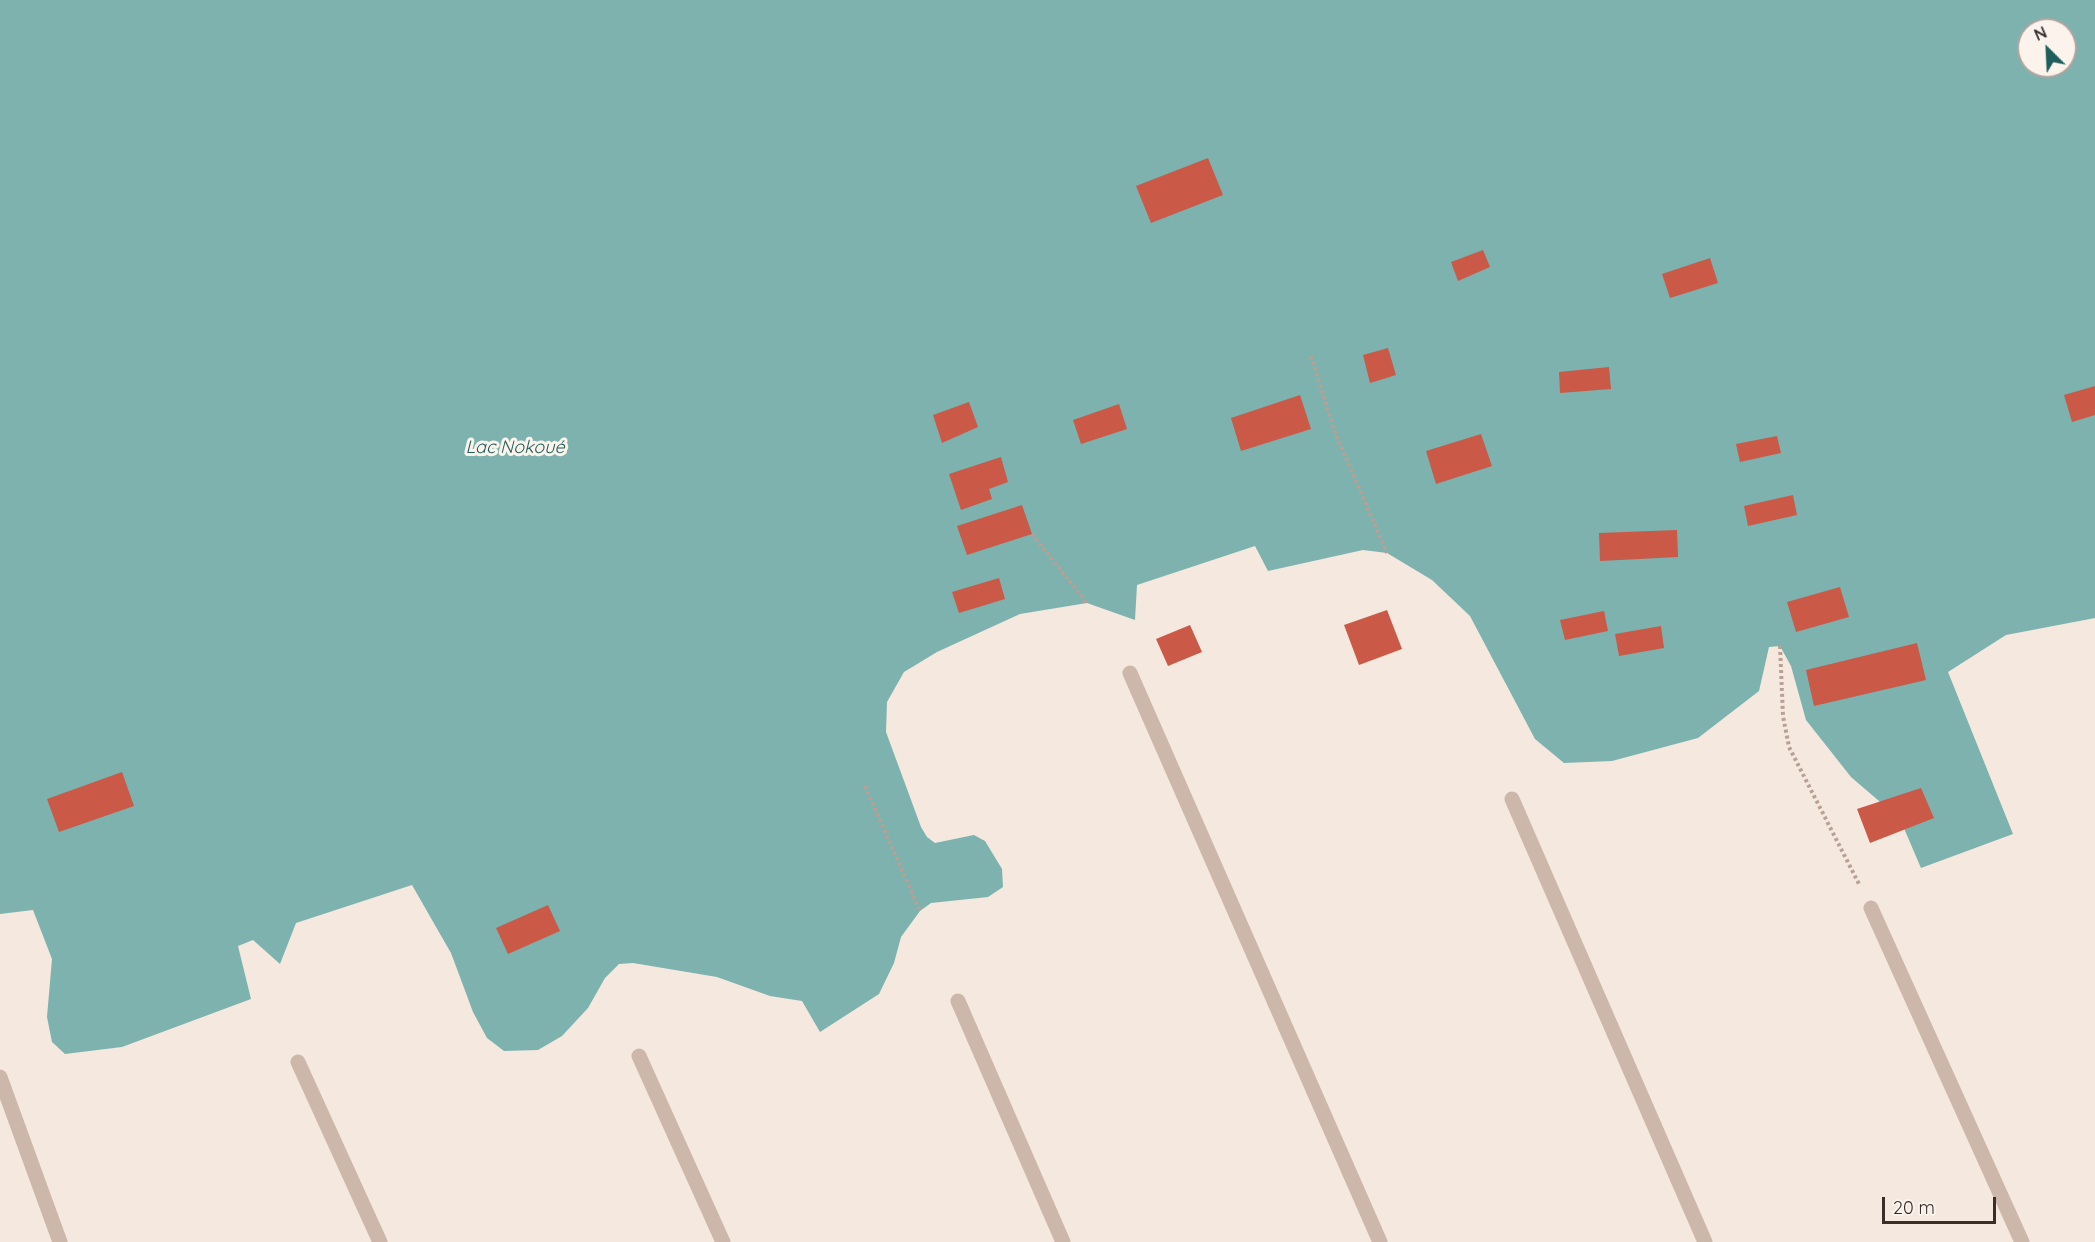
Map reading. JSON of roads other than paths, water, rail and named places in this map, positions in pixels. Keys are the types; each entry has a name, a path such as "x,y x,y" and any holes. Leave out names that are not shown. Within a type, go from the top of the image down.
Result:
{"street":[{"path":"1130,674 1380,1242"},
{"path":"1512,799 1705,1242"},
{"path":"1871,909 2022,1242"},
{"path":"958,1000 1063,1242"},
{"path":"639,1056 723,1242"},
{"path":"298,1062 380,1242"},
{"path":"0,1077 60,1242"}],"water":[{"name":"Lac Nokoué","path":"0,0 2095,0 2095,618 2006,635 1948,672 2013,834 1921,868 1900,819 1851,777 1806,720 1791,666 1780,646 1769,647 1759,691 1698,738 1612,761 1564,763 1535,739 1470,616 1432,580 1387,553 1363,550 1268,571 1255,546 1137,585 1135,620 1087,603 1020,614 937,652 904,672 887,702 886,732 921,827 927,837 935,843 974,835 985,841 1002,869 1003,887 988,897 931,903 920,911 901,937 894,963 879,994 820,1032 802,1001 770,996 717,977 633,963 619,964 605,978 588,1008 562,1036 538,1050 504,1051 487,1038 473,1012 451,953 412,885 296,923 280,964 253,940 238,946 251,999 122,1047 65,1054 52,1042 47,1017 52,959 33,910 0,914"}]}
